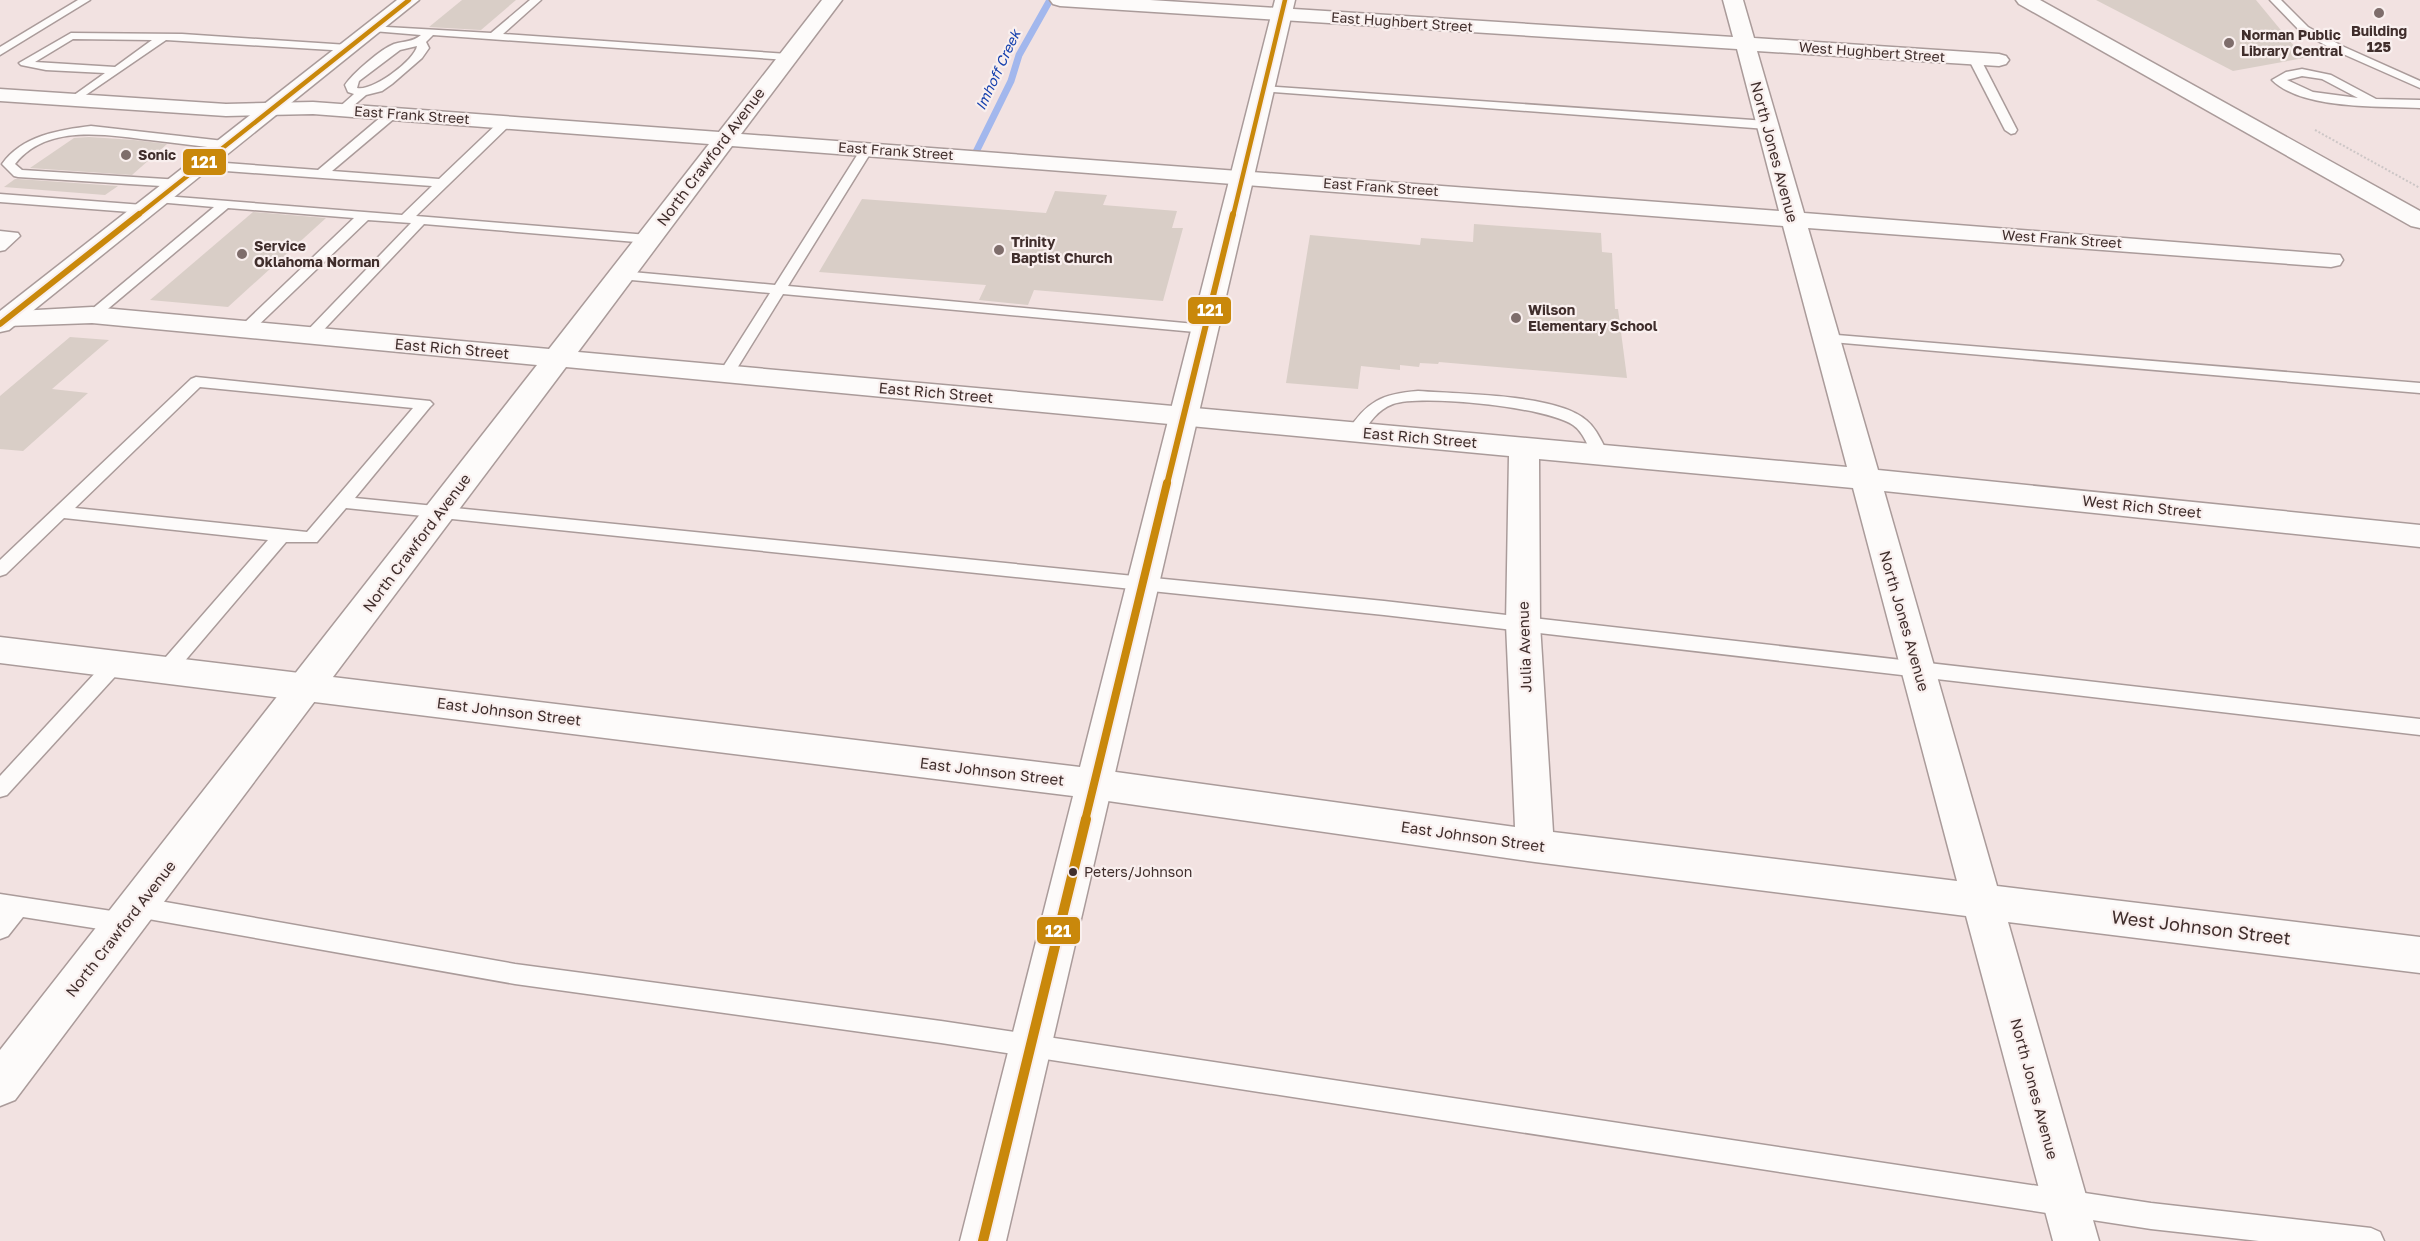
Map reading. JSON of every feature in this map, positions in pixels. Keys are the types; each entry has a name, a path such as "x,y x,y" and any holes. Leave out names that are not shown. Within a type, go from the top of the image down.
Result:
{"street":[{"path":"2,320 409,0"},
{"name":"North Crawford Avenue","path":"0,1085 832,0"},
{"name":"East Hughbert Street","path":"1060,0 1283,7 1745,44"},
{"name":"North Jones Avenue","path":"1733,0 2076,1241"},
{"path":"2026,0 2420,221"},
{"path":"2057,0 2420,202"},
{"path":"983,1241 1283,7"},
{"name":"West Hughbert Street","path":"1745,44 1999,60"},
{"name":"East Frank Street","path":"0,95 226,110 271,108 342,110 1792,218"},
{"name":"West Frank Street","path":"1792,218 2331,260"},
{"name":"East Rich Street","path":"2,320 92,315 1864,479"},
{"name":"Julia Avenue","path":"1524,448 1523,624 1535,846"},
{"name":"West Rich Street","path":"1864,479 2420,536"},
{"name":"East Johnson Street","path":"0,650 1094,784 1535,846 1982,901"},
{"name":"West Johnson Street","path":"1982,901 2420,955"}],"lane":[{"path":"0,52 85,0"},
{"path":"493,37 536,0"},
{"path":"2275,0 2304,29 2338,48 2420,85"},
{"path":"373,28 788,57"},
{"path":"362,93 352,90 351,85 355,79 396,47 420,42 430,32"},
{"path":"117,70 46,67 25,63 71,36 182,37 348,48"},
{"path":"74,100 162,38"},
{"path":"342,110 362,93 388,82 418,56 423,48 420,42"},
{"path":"1974,58 2011,130"},
{"path":"2372,100 2322,74 2294,74 2278,80 2290,88 2313,96 2420,104"},
{"path":"1263,89 1767,125"},
{"path":"321,174 392,114"},
{"path":"405,219 506,122"},
{"path":"177,183 18,173 8,164 13,156 31,145 72,132 102,131 224,145"},
{"path":"726,375 867,149"},
{"path":"199,165 442,183"},
{"path":"0,198 150,204 225,204 648,239"},
{"path":"92,315 225,204"},
{"path":"246,329 363,216"},
{"path":"310,336 422,220"},
{"path":"0,235 13,236 0,247"},
{"path":"621,275 1206,329"},
{"path":"1825,338 2420,388"},
{"path":"0,570 196,382 425,404 311,538 61,512"},
{"path":"1355,432 1373,407 1381,402 1418,396 1535,407 1569,414 1587,429 1601,455"},
{"path":"342,502 1523,624 2420,727"},
{"path":"165,670 282,536"},
{"path":"0,789 115,664"},
{"path":"0,929 9,906 131,915 515,974 1030,1046 2151,1216 2371,1241"}],"building":[{"path":"462,0 516,0 481,30 429,27"},
{"name":"Norman Public Library Central","path":"2096,0 2256,0 2304,58 2233,71"},
{"path":"89,137 167,144 132,175 30,168 74,138"},
{"path":"15,179 118,186 105,195 4,187"},
{"name":"Trinity Baptist Church","path":"1055,191 1107,195 1103,205 1177,211 1172,228 1183,228 1163,301 1034,290 1028,305 979,300 986,285 819,272 862,199 1046,213"},
{"path":"253,212 326,218 228,307 150,300"},
{"path":"1474,224 1601,233 1602,252 1612,253 1615,309 1618,309 1627,378 1439,362 1438,364 1420,363 1419,367 1400,365 1400,370 1361,366 1358,389 1286,383 1310,235 1420,245 1421,238 1473,242"},
{"path":"70,337 109,340 52,389 88,393 23,451 0,449 0,396"}],"waterway":[{"name":"Imhoff Creek","path":"975,154 1011,81 1019,55 1050,0"}],"transit line":[{"name":"121","path":"0,324 409,0"},
{"name":"121","path":"983,1241 1285,0"}],"place":[{"name":"Building 125","path":"2379,13"},
{"name":"Norman Public Library Central","path":"2229,43"},
{"name":"Sonic","path":"126,155"},
{"name":"Trinity Baptist Church","path":"999,250"},
{"name":"Service Oklahoma Norman","path":"242,254"},
{"name":"Wilson Elementary School","path":"1516,318"},
{"name":"Peters/Johnson","path":"1073,872"}]}
